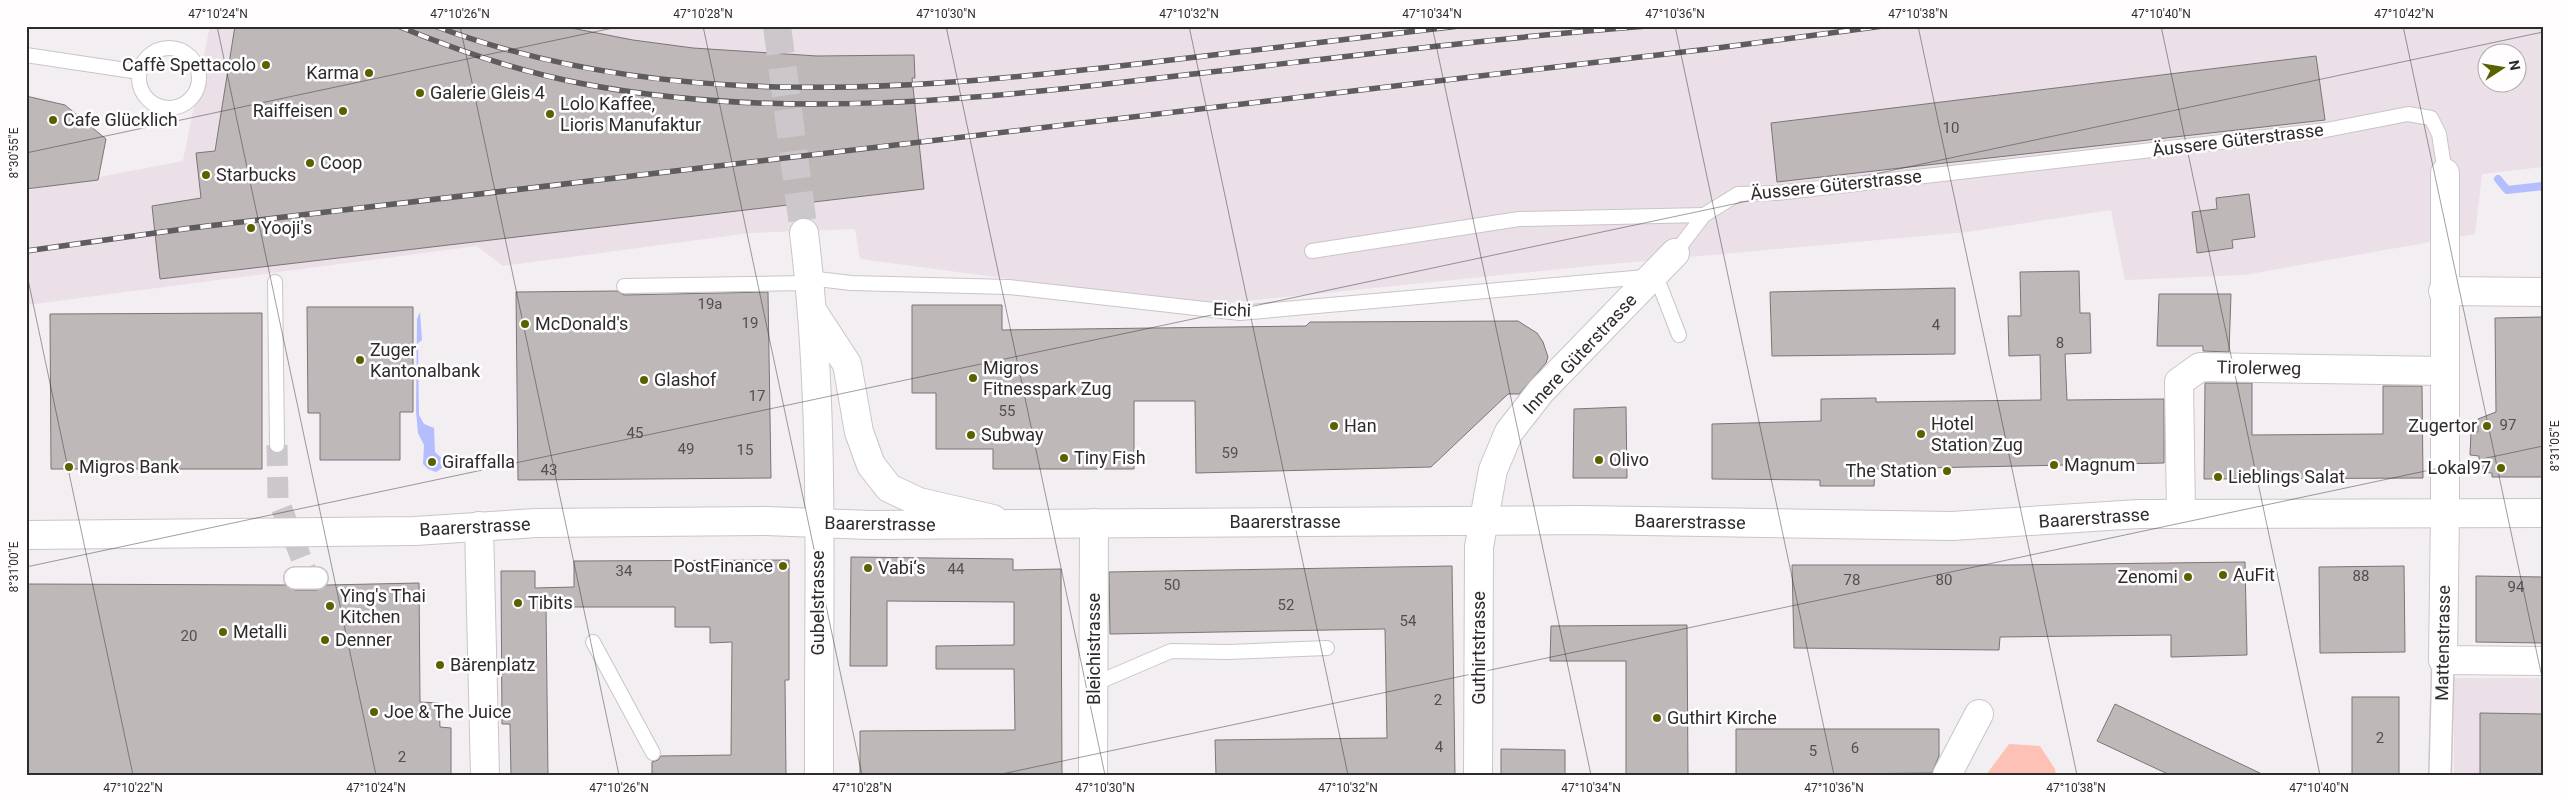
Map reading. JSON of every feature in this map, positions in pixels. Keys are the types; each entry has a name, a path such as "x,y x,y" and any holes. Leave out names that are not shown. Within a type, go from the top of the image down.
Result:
{"street":[{"name":"Äussere Güterstrasse","path":"2445,173 2443,291 2445,512"},
{"name":"Gubelstrasse","path":"804,233 813,312 820,466 818,523 820,775"},
{"name":"Innere Güterstrasse","path":"1484,521 1493,470 1509,432 1541,391 1656,276 1675,253"},
{"path":"2443,291 2543,292"},
{"name":"Gubelstrasse","path":"813,312 847,364 859,432 871,465 889,488 919,502 1021,525"},
{"name":"Tirolerweg","path":"2181,514 2180,382 2200,367 2444,370"},
{"name":"Mattenstrasse","path":"2440,775 2445,512"},
{"name":"Baarerstrasse","path":"26,535 415,530 536,523 1021,525 1581,520 1952,526 2139,514 2543,513"},
{"name":"Guthirtstrasse","path":"1478,775 1479,546 1484,521"},
{"name":"Bleichistrasse","path":"1093,775 1094,523"},
{"path":"479,526 485,775"},
{"path":"2443,660 2543,661"},
{"path":"1947,775 1979,714"}],"lane":[{"path":"169,48 179,49 191,58 198,71 199,81 192,98 176,108 166,109 148,101 142,92 139,72 149,55 169,48"},
{"path":"26,55 139,72"},
{"name":"Äussere Güterstrasse","path":"1675,253 1704,215 1738,194 1777,193 2326,130 2408,114 2431,118 2439,134 2445,173"},
{"path":"1312,251 1519,219 1704,215"},
{"path":"1656,276 1679,335"},
{"name":"Eichi","path":"624,286 810,280 942,290 1009,287 1240,313 1656,276"},
{"path":"275,282 277,445"},
{"path":"593,642 653,753"},
{"path":"1094,684 1171,651 1228,652 1327,648"}],"shaded area":[{"path":"210,26 2543,26 2543,167 2482,174 2475,234 2244,275 2125,280 2111,210 1967,232 1611,264 1205,305 860,259 855,229 750,233 503,266 477,246 26,305 26,191 183,161"},
{"path":"2454,678 2543,678 2543,775 2454,775"},
{"path":"2009,744 2040,746 2055,769 2056,775 1986,775"}],"water":[{"path":"420,312 422,340 418,343 419,415 424,424 434,428 435,452 448,464 436,472 428,469 423,464 424,445 418,433 416,411 417,319"}],"building":[{"path":"235,26 561,26 633,40 693,48 817,56 914,55 915,78 912,78 924,189 160,279 152,206 201,198 196,153 215,151"},
{"path":"2316,56 2325,120 1777,182 1771,123"},
{"path":"26,96 65,105 106,139 98,180 26,189"},
{"path":"2249,194 2255,237 2232,240 2233,248 2197,253 2192,212 2217,209 2216,198"},
{"path":"2079,271 2080,313 2090,313 2091,353 2065,354 2067,400 2164,399 2164,463 1875,469 1874,486 1820,486 1820,480 1712,479 1712,424 1821,421 1821,399 1876,398 1876,402 2041,400 2040,355 2009,356 2008,316 2021,316 2020,272"},
{"path":"1955,288 1955,354 1772,356 1770,292"},
{"name":"Glashof","path":"617,291 624,295 768,292 771,478 518,480 516,292"},
{"path":"2159,294 2231,294 2229,352 2203,351 2203,346 2157,346"},
{"path":"912,305 1002,305 1002,330 1306,326 1310,322 1518,321 1537,333 1543,342 1548,357 1546,363 1519,394 1508,394 1431,467 1196,473 1195,401 1134,401 1134,469 993,469 993,449 936,449 936,393 912,393"},
{"name":"Zuger Kantonalbank","path":"307,307 413,307 413,412 400,412 400,460 320,460 320,413 308,413"},
{"path":"262,313 262,469 51,469 50,314"},
{"path":"2543,317 2543,477 2492,477 2492,473 2479,472 2479,456 2470,455 2471,432 2478,432 2478,419 2496,412 2495,318"},
{"path":"2205,383 2252,383 2252,435 2383,434 2383,386 2422,386 2423,478 2204,479"},
{"path":"1626,407 1627,478 1573,478 1574,409"},
{"path":"851,557 1013,559 1013,570 1061,569 1062,775 860,775 860,731 1015,730 1014,669 936,669 936,646 1014,645 1014,602 887,601 887,666 850,666"},
{"path":"789,560 789,680 785,680 786,775 652,775 652,762 658,760 661,756 731,755 732,642 710,643 710,627 675,627 675,607 546,607 548,775 511,775 510,724 502,724 501,571 535,571 535,588 574,587 574,561"},
{"path":"2245,562 2247,655 2171,657 2171,635 2000,637 1999,650 1794,648 1792,565"},
{"path":"1452,566 1455,775 1216,775 1215,740 1387,738 1385,629 1110,634 1109,572"},
{"path":"2404,566 2405,652 2320,653 2319,567"},
{"path":"2476,576 2543,577 2543,643 2476,642"},
{"name":"Metalli","path":"419,583 420,702 439,703 440,727 451,728 451,775 26,775 26,584 285,585 295,590 317,590 327,585"},
{"name":"Guthirt Kirche","path":"1687,625 1688,775 1626,775 1626,661 1550,661 1551,626"},
{"path":"2352,697 2399,697 2399,775 2352,775"},
{"path":"2115,704 2264,775 2170,775 2097,741"},
{"path":"2480,713 2543,714 2543,775 2480,775"},
{"path":"1736,729 1939,729 1939,756 1932,773 1736,775"},
{"path":"1501,749 1565,750 1565,775 1501,775"}],"waterway":[{"path":"2498,179 2507,190 2543,186"}],"tunnel":[{"path":"777,26 804,233"},
{"path":"277,445 278,499 309,578"}],"railway":[{"path":"398,26 487,59 579,83 655,95 732,102 809,104 886,103 1040,91 1476,42 1647,26"},
{"path":"435,26 522,54 611,72 701,83 791,87 883,86 1064,72 1459,26"},
{"path":"26,251 191,228 1717,48 1883,26"}],"place":[{"name":"Caffè Spettacolo","path":"266,65"},
{"name":"Karma","path":"369,73"},
{"name":"Galerie Gleis 4","path":"420,93"},
{"name":"Raiffeisen","path":"343,111"},
{"name":"Lolo Kaffee, Lioris Manufaktur","path":"550,114"},
{"name":"Cafe Glücklich","path":"53,120"},
{"name":"Coop","path":"310,163"},
{"name":"Starbucks","path":"206,175"},
{"name":"Yooji's","path":"251,228"},
{"name":"McDonald's","path":"525,324"},
{"name":"Zuger Kantonalbank","path":"360,360"},
{"name":"Migros Fitnesspark Zug","path":"973,378"},
{"name":"Glashof","path":"644,380"},
{"name":"Han","path":"1334,426"},
{"name":"Zugertor","path":"2487,426"},
{"name":"Hotel Station Zug","path":"1921,434"},
{"name":"Subway","path":"971,435"},
{"name":"Tiny Fish","path":"1064,458"},
{"name":"Olivo","path":"1599,460"},
{"name":"Giraffalla","path":"432,462"},
{"name":"Magnum","path":"2054,465"},
{"name":"Migros Bank","path":"69,467"},
{"name":"Lokal97","path":"2501,468"},
{"name":"The Station","path":"1947,471"},
{"name":"Lieblings Salat","path":"2218,477"},
{"name":"PostFinance","path":"783,566"},
{"name":"Vabi‘s","path":"868,568"},
{"name":"AuFit","path":"2223,575"},
{"name":"Zenomi","path":"2188,577"},
{"name":"Tibits","path":"518,603"},
{"name":"Ying's Thai Kitchen","path":"330,606"},
{"name":"Metalli","path":"223,632"},
{"name":"Denner","path":"325,640"},
{"name":"Bärenplatz","path":"440,665"},
{"name":"Joe & The Juice","path":"374,712"},
{"name":"Guthirt Kirche","path":"1657,718"}]}
